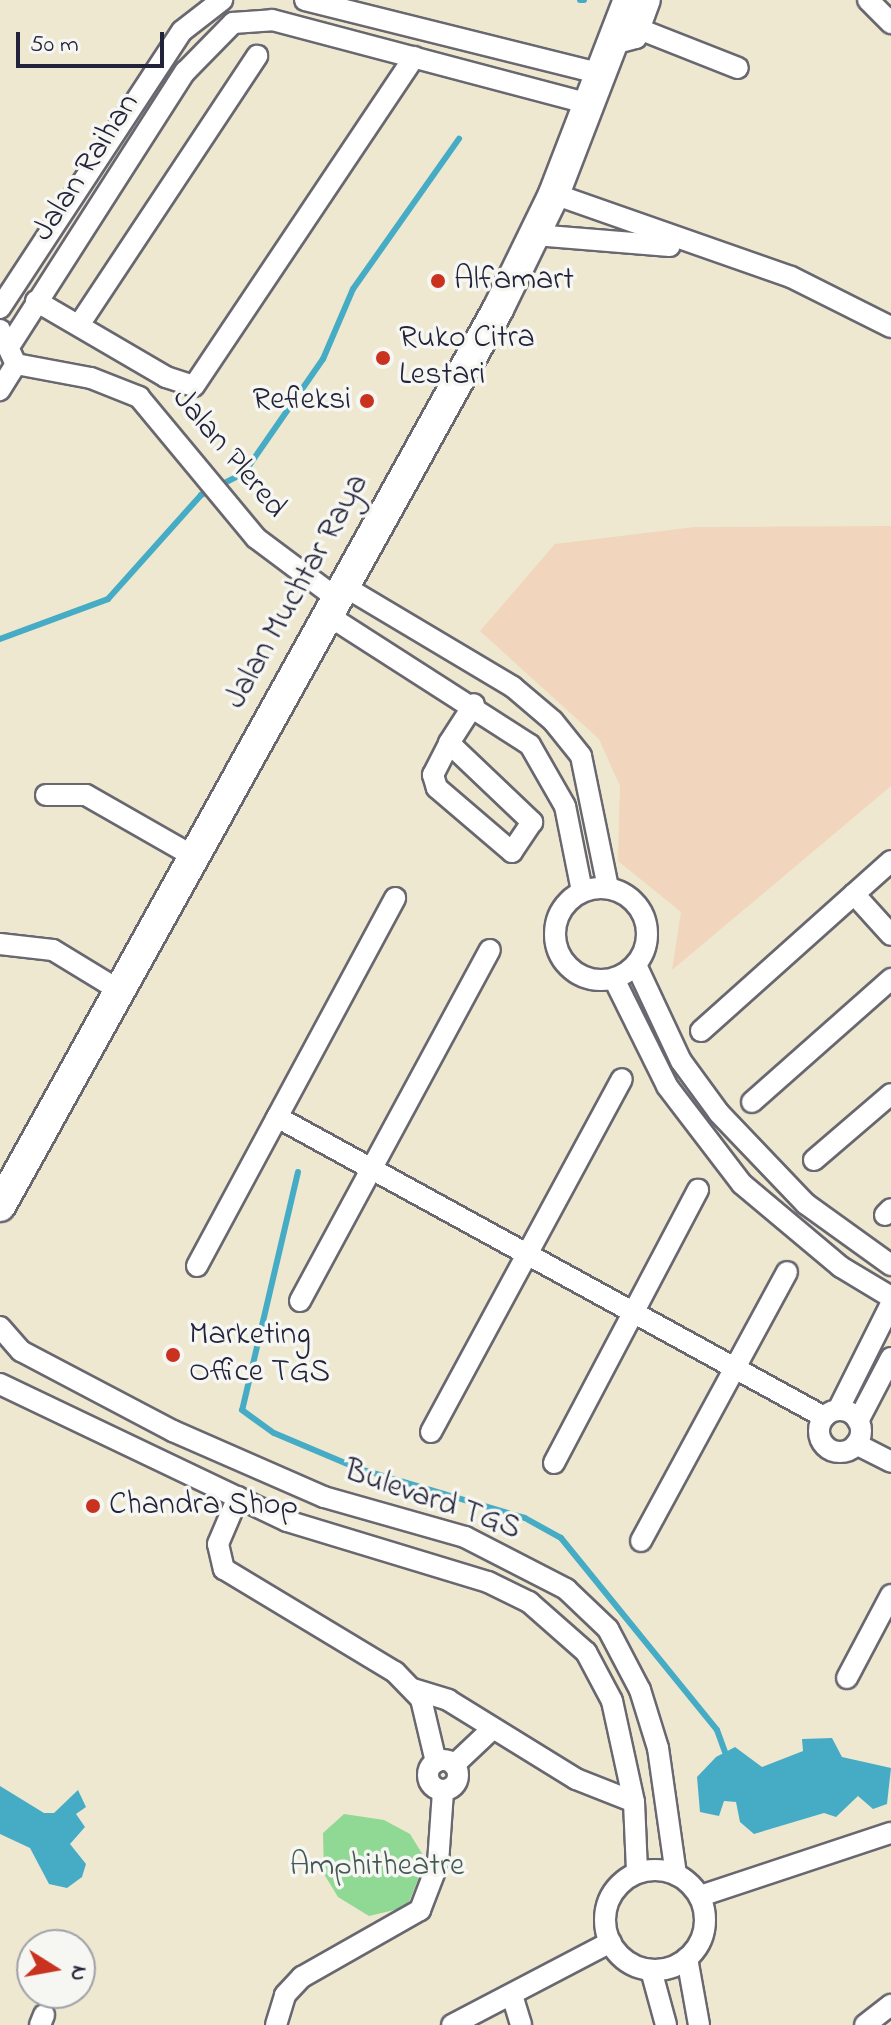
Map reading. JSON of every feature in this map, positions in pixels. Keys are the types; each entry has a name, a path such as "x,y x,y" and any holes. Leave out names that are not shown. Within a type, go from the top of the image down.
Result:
{"highway":[{"name":"Jalan Muchtar Raya","path":"0,1206 535,235 613,44 636,9"}],"street":[{"name":"Jalan Raihan","path":"0,308 182,31 222,0"},
{"path":"305,0 601,74"},
{"path":"868,0 891,23"},
{"path":"636,9 738,68"},
{"path":"354,41 362,15"},
{"name":"Jalan Raihan","path":"6,336 36,301 161,108 213,36 233,23 272,20 589,104"},
{"path":"79,325 257,56"},
{"path":"36,301 178,383 201,380 414,57"},
{"path":"141,94 161,108"},
{"path":"554,194 690,247 791,277 891,327"},
{"path":"584,242 593,208"},
{"path":"535,235 584,242 690,247"},
{"path":"0,390 16,364 6,336"},
{"name":"Jalan Plered","path":"16,364 103,381 139,397 256,538 335,598"},
{"path":"335,598 530,745 554,776 582,891"},
{"path":"335,598 513,687 553,721 581,756 608,888"},
{"path":"449,743 532,822 512,852 437,788 433,775 449,743 474,704"},
{"path":"46,795 86,795 191,855"},
{"path":"701,1031 891,861"},
{"path":"608,888 631,898 645,919 646,943 636,965 614,979 579,976 557,950 558,916 582,891 608,888"},
{"path":"854,894 891,935"},
{"path":"197,1266 395,898"},
{"path":"0,944 53,950 117,989"},
{"path":"300,1301 374,1170 490,950"},
{"path":"636,965 681,1061 719,1113 806,1204 891,1265"},
{"path":"614,979 667,1086 733,1174 785,1225 891,1297"},
{"path":"752,1102 891,979"},
{"path":"431,1432 622,1079"},
{"path":"814,1160 891,1094"},
{"path":"277,1117 736,1366 831,1414 858,1421"},
{"path":"554,1463 698,1190"},
{"path":"641,1541 787,1272"},
{"path":"856,1444 842,1452 826,1447 819,1433 891,1304"},
{"name":"Bulevard TGS","path":"0,1327 21,1351 173,1431 324,1497 501,1552 588,1606 624,1653 650,1722 676,1875"},
{"path":"3,1384 21,1351"},
{"path":"856,1444 858,1421 891,1358"},
{"name":"Bulevard TGS","path":"3,1384 90,1425 159,1463 287,1521 488,1582 529,1602 570,1635 601,1676 619,1721 634,1802 637,1872"},
{"path":"90,1425 108,1399"},
{"path":"159,1463 173,1431"},
{"path":"856,1444 891,1462"},
{"path":"238,1497 218,1544 224,1569 413,1689 448,1700 491,1730 576,1779 634,1802"},
{"path":"847,1678 891,1595"},
{"path":"276,2025 285,1995 302,1977 420,1910 438,1863 443,1791 455,1784 413,1689"},
{"path":"445,1764 491,1730"},
{"path":"700,1896 891,1833"},
{"path":"687,1958 651,1970 635,1965 611,1942 609,1902 637,1872 676,1875 700,1896 704,1929 687,1958 699,2025"},
{"path":"452,2025 611,1942"},
{"path":"651,1970 666,2025"},
{"path":"512,1995 521,2025"},
{"path":"865,2025 891,2005"}],"shaded area":[{"path":"891,526 891,786 672,970 681,912 618,861 620,786 599,739 480,631 555,544 695,527"}],"green space":[{"name":"Amphitheatre","path":"344,1814 384,1820 410,1834 426,1860 407,1907 369,1916 338,1897 324,1874 323,1833"}],"water":[{"path":"832,1738 842,1757 891,1768 887,1804 873,1809 858,1796 836,1817 824,1813 754,1834 740,1822 736,1802 724,1801 719,1816 700,1812 697,1777 716,1757 735,1747 762,1767 803,1751 802,1739"},
{"path":"0,1786 44,1813 54,1813 78,1790 86,1807 76,1814 85,1827 70,1844 86,1864 82,1877 67,1888 49,1884 30,1848 0,1834"}],"waterway":[{"path":"0,639 108,599 201,495 244,473 323,359 353,289 459,139"},
{"path":"298,1172 242,1410 274,1433 357,1468 525,1518 561,1538 717,1730 725,1752"}],"place":[{"name":"Alfamart","path":"438,281"},
{"name":"Ruko Citra Lestari","path":"383,358"},
{"name":"Refleksi","path":"367,401"},
{"name":"Marketing Office TGS","path":"173,1355"},
{"name":"Chandra Shop","path":"93,1506"}]}
